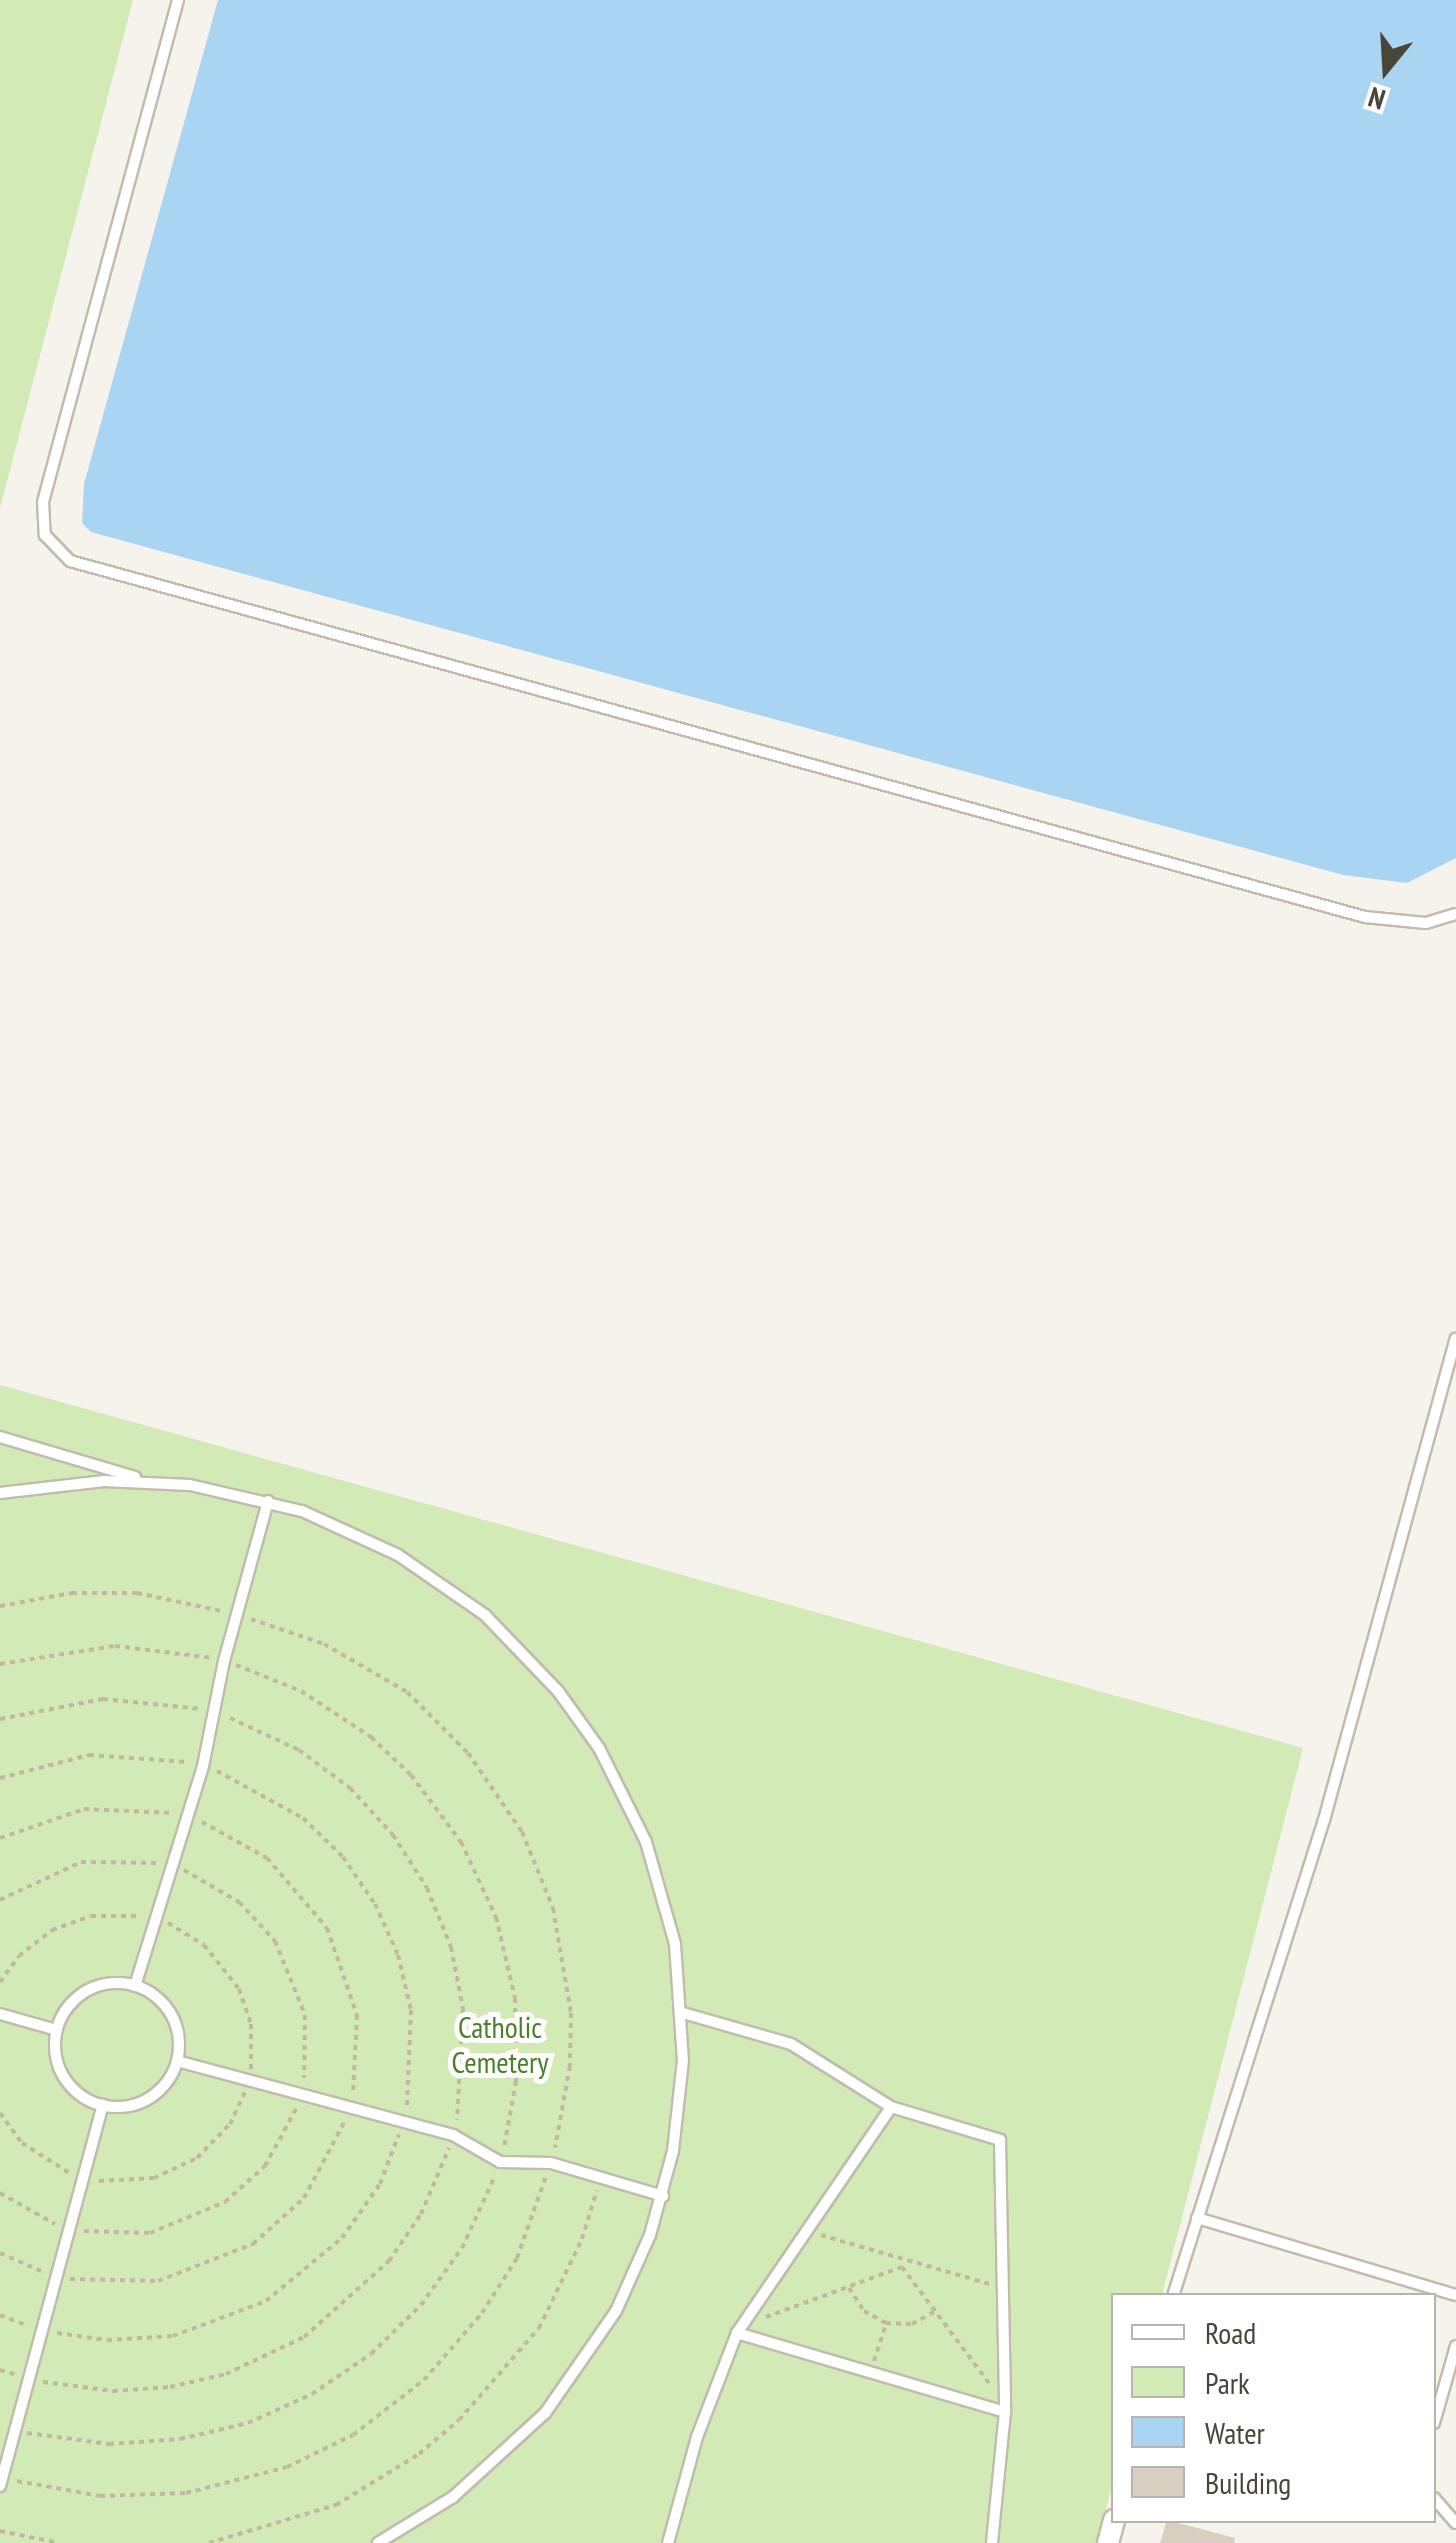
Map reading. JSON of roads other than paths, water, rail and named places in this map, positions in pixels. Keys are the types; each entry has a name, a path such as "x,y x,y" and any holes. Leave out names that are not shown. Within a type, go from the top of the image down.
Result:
{"lane":[{"path":"178,0 43,502 45,535 70,561 1364,917 1412,923 1456,914"},
{"path":"1174,2293 1324,1820 1456,1339"},
{"path":"0,1437 150,1481 268,1501 335,1524 428,1573 511,1638 558,1691 599,1748 646,1842 667,1909 683,2013 680,2105 663,2196 616,2311 545,2413 464,2488 378,2543"},
{"path":"58,1484 71,1459"},
{"path":"0,1493 58,1484 150,1481"},
{"path":"135,1986 168,1865 203,1766 224,1661 268,1501"},
{"path":"135,1986 172,2016 177,2062 148,2098 102,2105 64,2077 57,2030 66,2009 92,1988 135,1986"},
{"path":"683,2013 792,2044 891,2108 1000,2140 1005,2407 992,2543"},
{"path":"0,2014 57,2030"},
{"path":"177,2062 454,2134 500,2162 550,2163 663,2196"},
{"path":"1,2482 102,2105"},
{"path":"668,2543 698,2437 740,2329 891,2108"},
{"path":"1197,2218 1456,2295"},
{"path":"740,2329 870,2372 1005,2407"},
{"path":"1436,2416 1456,2346"},
{"path":"1436,2500 1456,2523"}],"water":[{"path":"218,0 1456,0 1456,858 1407,883 1343,875 91,532 82,523 84,484"}],"park label":[{"name":"Catholic Cemetery","path":"500,2044"}]}
